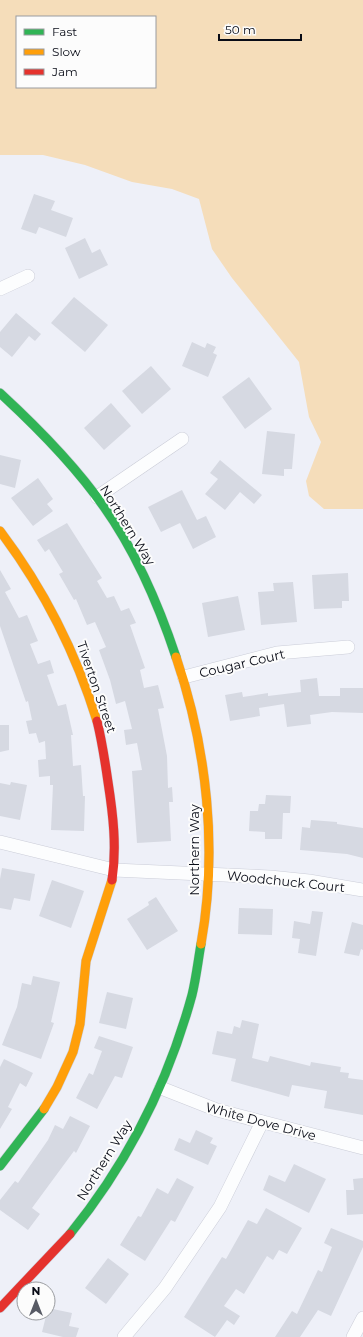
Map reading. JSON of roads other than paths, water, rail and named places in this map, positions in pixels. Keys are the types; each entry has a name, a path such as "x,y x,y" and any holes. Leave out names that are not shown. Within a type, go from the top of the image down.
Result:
{"street":[{"path":"0,289 28,276"},
{"name":"Northern Way","path":"0,393 33,423 98,497 148,582 166,624 184,677 200,741 206,787 209,828 205,924 199,967 190,1005 160,1088 133,1143 111,1179 86,1215 57,1249 0,1308"},
{"path":"98,497 182,439"},
{"name":"Tiverton Street","path":"0,531 17,553 55,616 68,643 92,704 101,738 112,810 114,870 106,901 92,938 86,961 79,1031 75,1046 54,1095 0,1166"},
{"name":"Cougar Court","path":"184,677 277,653 348,647"},
{"name":"Woodchuck Court","path":"0,842 114,870 270,877 309,881 363,890"},
{"name":"White Dove Drive","path":"160,1088 196,1103 363,1148"},
{"path":"124,1337 164,1288 220,1207 262,1122"},
{"path":"353,1337 363,1318"}]}
